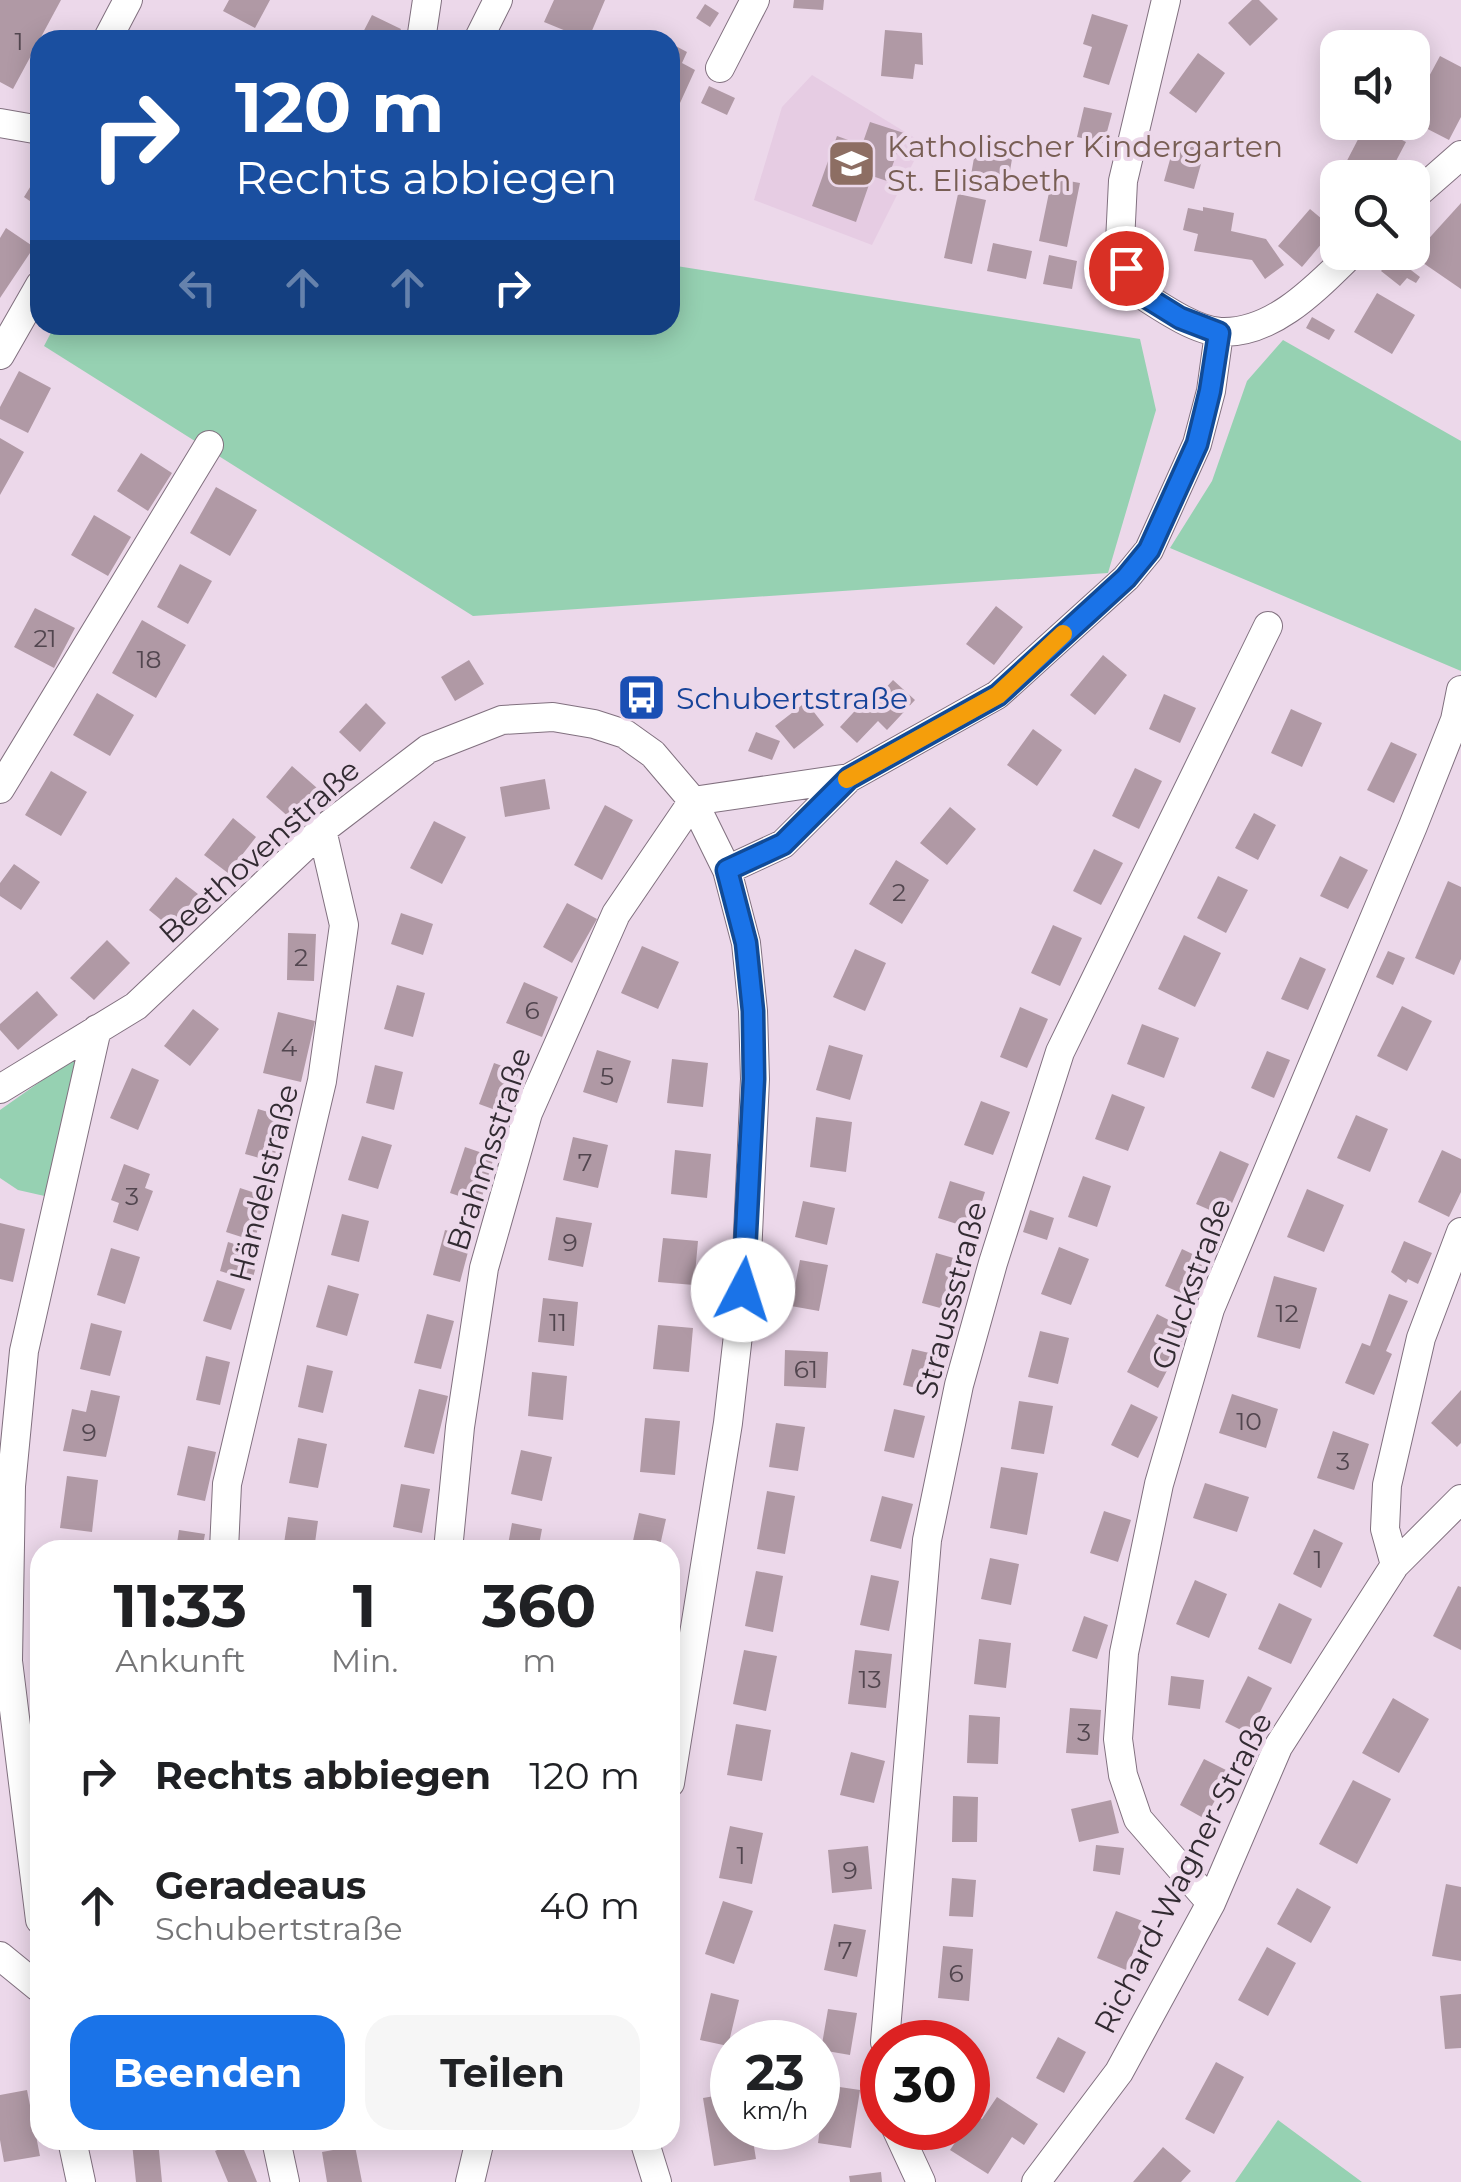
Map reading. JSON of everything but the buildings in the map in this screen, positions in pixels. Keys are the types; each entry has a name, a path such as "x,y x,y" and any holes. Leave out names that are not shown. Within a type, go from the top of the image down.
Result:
{"street":[{"path":"112,30 128,0"},
{"path":"422,30 427,0"},
{"path":"483,30 498,0"},
{"path":"720,68 756,0"},
{"path":"1166,0 1126,166 1120,242 1130,287 1180,318 1219,333 1261,326 1335,270"},
{"path":"0,123 30,128"},
{"path":"1430,182 1461,155"},
{"path":"0,355 30,302"},
{"path":"727,870 783,844 849,778 998,695 1126,578 1149,550 1197,444 1219,333"},
{"path":"0,788 209,445"},
{"name":"Straussstraße","path":"886,2020 927,1540 959,1386 992,1262 1060,1052 1268,626"},
{"name":"Gluckstraße","path":"1211,1903 1138,1819 1123,1775 1118,1740 1124,1653 1159,1484 1210,1308 1413,826 1455,720 1461,690"},
{"name":"Beethovenstraße","path":"0,1089 136,1006 322,830 428,749 502,720 553,717 625,734 654,754 693,801 727,870 746,943 753,1011 747,1256 728,1424 680,1721"},
{"path":"693,801 849,778"},
{"name":"Brahmsstraße","path":"449,1540 460,1428 484,1268 528,1113 616,914 693,801"},
{"name":"Händelstraße","path":"225,1540 228,1484 322,1082 336,984 344,925 322,830"},
{"path":"30,1839 8,1661 10,1486 24,1351 97,1029"},
{"path":"1396,1564 1384,1529 1387,1485 1420,1338 1461,1232"},
{"name":"Richard-Wagner-Straße","path":"1036,2182 1118,2072 1211,1903 1278,1747 1396,1564 1461,1499"},
{"path":"0,1956 30,1974"},
{"path":"74,2150 82,2182"},
{"path":"278,2150 286,2182"},
{"path":"470,2182 478,2150"},
{"path":"647,2150 657,2182"},
{"path":"906,2150 921,2182"}],"shaded area":[{"path":"812,75 923,143 872,245 754,200 782,107"}],"green space":[{"path":"680,267 1140,339 1156,410 1108,573 473,616 44,346 50,335 680,335"},
{"path":"1283,340 1461,441 1461,671 1170,548 1212,481 1247,381"},
{"path":"88,1048 49,1197 18,1190 0,1178 0,1110"},
{"path":"1278,2120 1362,2182 1235,2182"}],"slow traffic":[{"path":"847,779 998,695 1063,634"}],"place":[{"name":"Katholischer Kindergarten St. Elisabeth","path":"852,163"},
{"name":"Schubertstraße","path":"641,698"}],"route":[{"path":"743,1290 754,1079 753,1011 746,943 727,870 783,844 849,778 998,695 1126,578 1149,550 1197,444 1219,333 1180,318 1130,287 1126,268"}]}
